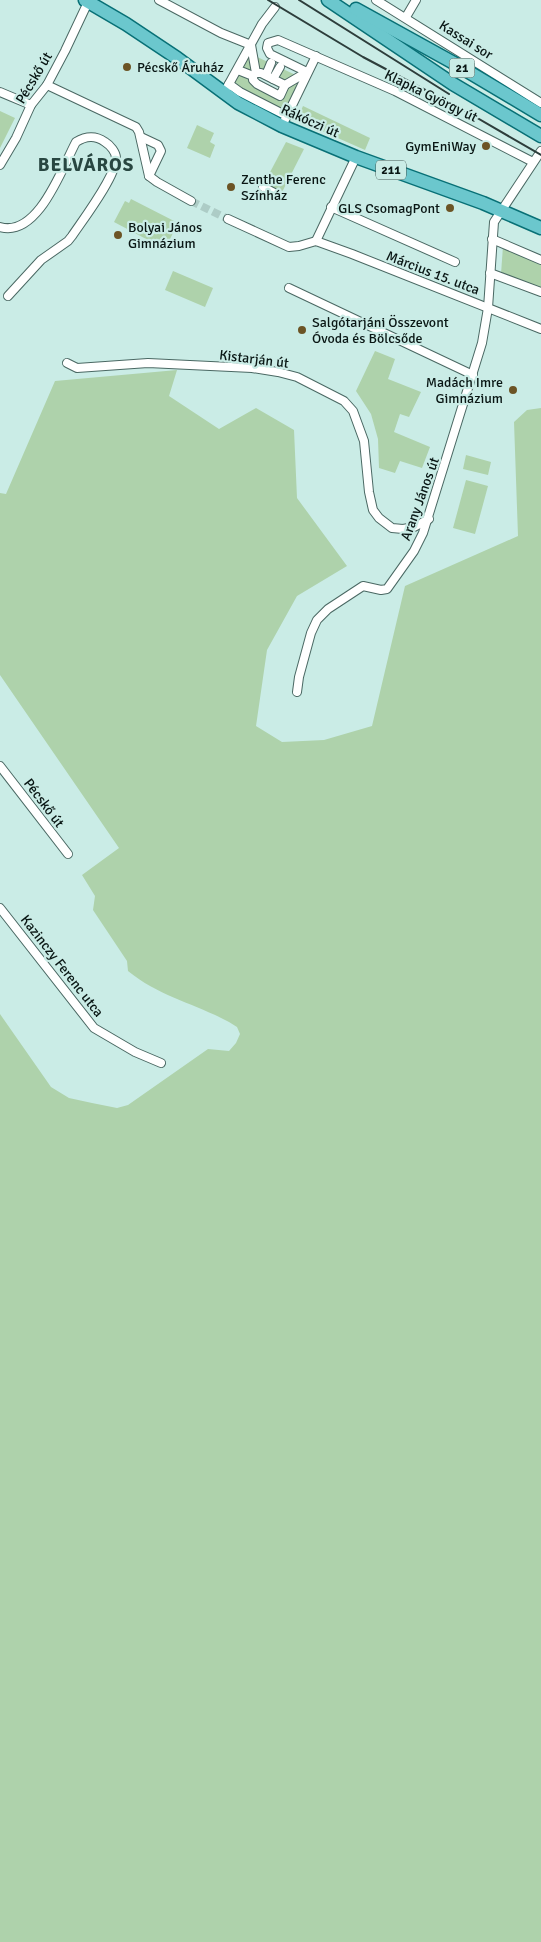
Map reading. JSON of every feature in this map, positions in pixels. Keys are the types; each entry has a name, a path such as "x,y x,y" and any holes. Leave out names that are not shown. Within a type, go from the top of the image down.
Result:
{"main road":[{"name":"21","path":"328,0 380,29 452,62 540,120"},
{"name":"21","path":"340,0 453,84 541,136"},
{"name":"Rákóczi út","path":"87,1 227,89 238,103 285,119 356,157 501,211 541,228"},
{"path":"380,29 540,120"}],"street":[{"path":"159,0 232,38 251,45"},
{"name":"Kassai sor","path":"376,0 541,103"},
{"path":"406,17 416,0"},
{"name":"Pécskő út","path":"0,165 16,138 31,105 46,85 87,1"},
{"path":"274,7 262,24 227,89 240,92 260,102 285,119"},
{"name":"Klapka György út","path":"307,72 270,54 267,45 277,40 316,56 395,91 533,162"},
{"path":"251,45 255,77 268,90 280,96"},
{"path":"285,119 316,56"},
{"path":"269,77 271,63"},
{"path":"269,77 280,67"},
{"path":"238,70 255,77 269,77 284,85"},
{"path":"285,119 280,96 284,85 307,72"},
{"path":"240,92 255,77"},
{"path":"46,85 136,127 141,137 149,176 156,182 191,201"},
{"path":"260,102 268,90"},
{"path":"0,92 31,105"},
{"path":"0,227 14,228 27,222 34,216 48,196 76,142 85,137 95,137 107,143 114,151 116,158 111,174 94,205 68,241 41,260 8,296"},
{"path":"141,137 158,145 161,151 149,176"},
{"name":"Arany János út","path":"297,692 310,633 317,620 328,609 363,586 381,590 387,589 419,542 429,519 482,343 488,308 494,222 541,151"},
{"path":"228,219 288,247 316,241 356,157"},
{"path":"263,187 280,196"},
{"path":"510,197 510,210 514,217"},
{"path":"331,207 455,262"},
{"path":"492,239 541,260"},
{"name":"Március 15. utca","path":"316,241 541,329"},
{"path":"490,273 541,292"},
{"path":"289,288 473,375"},
{"name":"Kistarján út","path":"66,363 77,368 148,363 252,368 278,372 297,378 344,401 353,411 364,441 369,492 373,510 379,518 392,528 403,529 416,536 419,542"},
{"path":"403,529 414,527 429,519"},
{"name":"Pécskő út","path":"0,766 68,854"},
{"name":"Kazinczy Ferenc utca","path":"0,908 94,1028 135,1052 161,1063"}],"green space":[{"path":"251,45 253,55 300,77 285,115 229,84","holes":["260,69 289,83 281,99 252,84 255,70"]},
{"path":"303,106 370,138 365,150 297,120"},
{"path":"0,111 15,118 0,148"},
{"path":"197,125 214,133 210,142 215,145 210,158 187,148"},
{"path":"286,142 304,149 277,202 259,193"},
{"path":"131,199 178,223 165,249 114,222 125,201 129,203"},
{"path":"503,246 541,262 541,289 501,274"},
{"path":"173,271 213,288 205,307 165,290"},
{"path":"375,351 395,359 388,379 421,392 409,417 400,414 394,432 430,447 422,468 400,461 395,473 379,468 378,439 371,414 356,391"},
{"path":"177,370 169,396 219,429 256,408 294,430 297,498 347,566 297,596 267,650 256,726 282,742 324,740 372,726 405,586 518,536 514,422 527,410 541,408 541,1942 0,1942 0,1014 51,1087 69,1098 117,1108 128,1105 208,1049 229,1051 236,1043 240,1034 237,1027 229,1022 165,994 128,971 127,961 93,910 95,896 82,875 119,848 0,675 0,493 6,494 55,381"},
{"path":"466,455 491,462 488,475 463,469"},
{"path":"466,480 488,486 475,534 453,528"}],"tunnel":[{"path":"191,201 228,219"}],"railway":[{"path":"268,0 363,57 467,112 541,155"},
{"path":"299,0 449,94"}],"place":[{"name":"Pécskő Áruház","path":"127,67"},
{"name":"GymEniWay","path":"486,146"},
{"name":"Zenthe Ferenc Színház","path":"231,187"},
{"name":"GLS CsomagPont","path":"450,208"},
{"name":"Bolyai János Gimnázium","path":"118,235"},
{"name":"Salgótarjáni Összevont Óvoda és Bölcsőde","path":"302,330"},
{"name":"Madách Imre Gimnázium","path":"513,390"}],"district":[{"name":"BELVÁROS","path":"86,165"}]}
